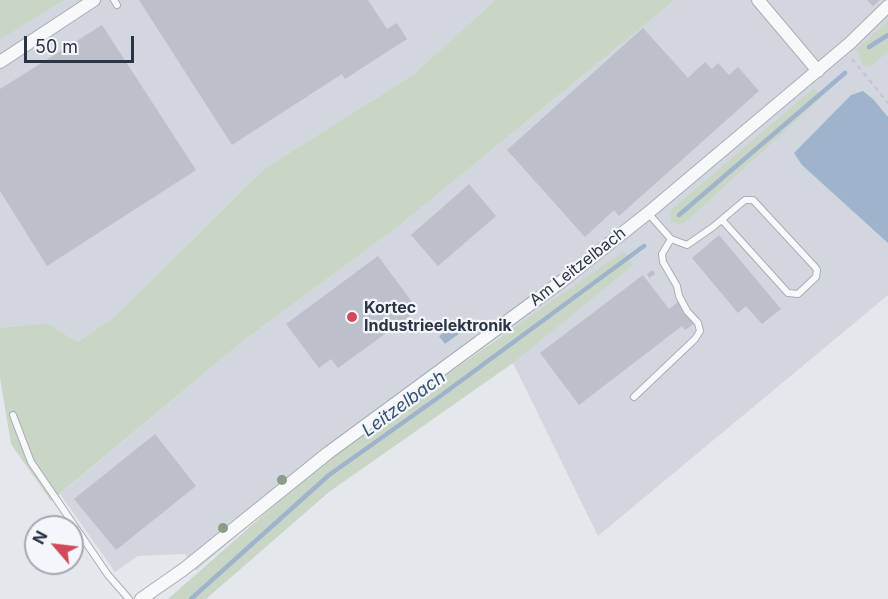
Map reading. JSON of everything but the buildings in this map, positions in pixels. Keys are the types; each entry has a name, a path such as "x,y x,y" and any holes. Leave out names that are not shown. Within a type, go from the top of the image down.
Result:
{"street":[{"path":"0,62 94,0"},
{"path":"758,0 818,71"},
{"name":"Am Leitzelbach","path":"141,599 184,569 328,453 562,281 648,213 818,71 888,6"}],"lane":[{"path":"648,213 671,239 687,244 722,220 745,200 753,200 815,267 816,277 798,294 788,293 722,220"},
{"path":"634,397 695,339 700,331 698,323 683,303 663,262 662,254 671,239"},
{"path":"14,415 31,462 108,575 129,599"}],"path":[{"path":"843,49 888,103"}],"shaded area":[{"path":"65,0 495,0 414,74 264,169 115,316 78,342 47,323 0,328 0,40"},
{"path":"675,0 888,0 888,295 598,536 513,363 503,334 331,455 196,571 185,554 138,556 115,572 84,528 84,515 75,515 60,494 243,341 400,225"}],"green space":[{"path":"0,0 65,0 0,40"},
{"path":"495,0 675,0 400,225 243,341 51,501 11,444 0,378 0,328 47,323 78,342 115,316 264,169 414,74"},
{"path":"888,21 888,51 870,67 863,65 857,49"},
{"path":"814,88 822,97 682,225 671,222 671,210"},
{"path":"624,251 633,265 513,363 329,492 206,599 168,599 331,455"}],"water":[{"path":"863,91 888,117 888,243 802,165 794,153 851,95"},
{"path":"462,319 468,327 445,344 439,336"}],"waterway":[{"name":"Leitzelbach","path":"869,47 888,35"},
{"name":"Leitzelbach","path":"679,215 845,73"},
{"name":"Leitzelbach","path":"191,599 329,475 644,246"}],"place":[{"name":"Kortec Industrieelektronik","path":"352,317"}]}
